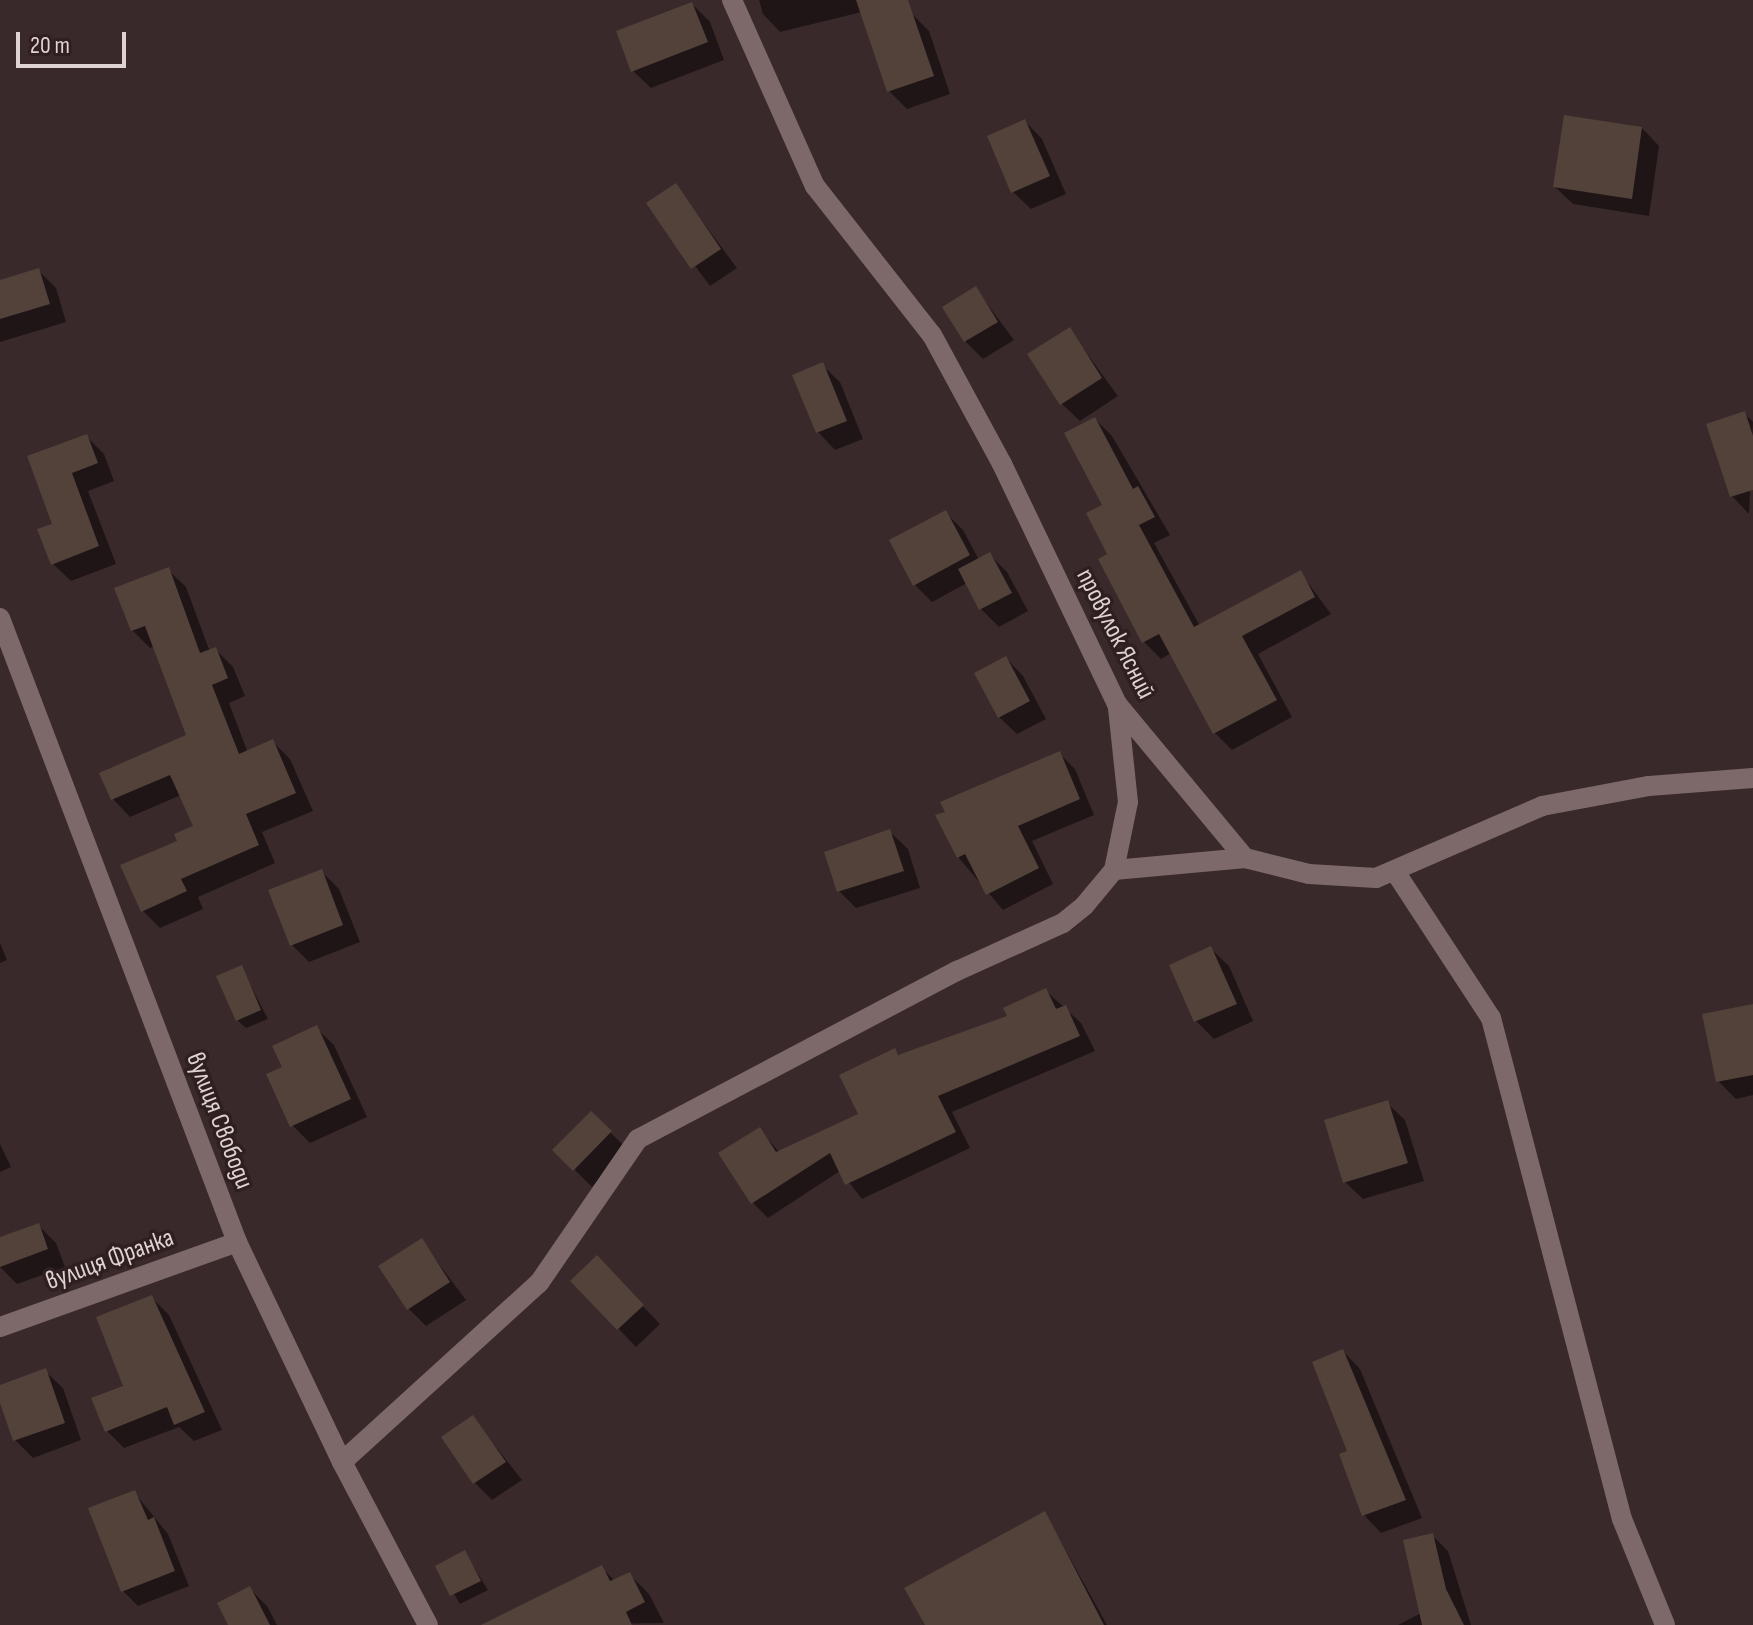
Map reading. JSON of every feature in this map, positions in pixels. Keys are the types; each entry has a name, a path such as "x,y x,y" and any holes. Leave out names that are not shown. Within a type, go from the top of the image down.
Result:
{"street":[{"name":"провулок Ясний","path":"732,0 815,186 932,335 1002,464 1117,704 1245,858"},
{"name":"вулиця Свободи","path":"0,618 237,1242 342,1462 428,1625"},
{"path":"342,1462 539,1283 638,1139 957,971 1063,923 1114,870 1128,802 1127,753 1117,704"},
{"path":"1114,870 1245,858 1309,874 1376,878 1396,873 1471,834 1542,806 1649,786 1753,778"},
{"path":"1396,873 1491,1018 1622,1519 1665,1625"},
{"name":"вулиця Франка","path":"0,1327 237,1242"}],"building":[{"path":"856,0 908,0 934,76 887,92"},
{"path":"692,2 708,42 631,72 616,31"},
{"path":"1564,115 1642,127 1632,199 1553,187"},
{"path":"1025,119 1050,176 1011,193 987,136"},
{"path":"676,183 721,249 691,269 646,203"},
{"path":"39,268 50,304 0,319 0,280"},
{"path":"976,286 998,322 964,342 942,307"},
{"path":"1070,327 1102,378 1060,405 1027,354"},
{"path":"823,362 847,421 816,433 792,375"},
{"path":"1745,411 1753,436 1753,490 1730,497 1706,424"},
{"path":"1095,417 1133,489 1138,486 1155,517 1139,525 1194,627 1301,570 1315,597 1242,636 1277,700 1213,734 1159,634 1142,643 1098,559 1107,554 1086,513 1102,505 1064,433"},
{"path":"87,434 98,463 72,473 99,546 51,565 37,529 52,524 27,456"},
{"path":"946,510 970,555 913,586 889,540"},
{"path":"990,552 1012,593 979,610 958,569"},
{"path":"169,567 200,653 216,647 228,678 212,685 239,754 273,739 296,793 246,814 259,845 181,879 187,891 141,912 120,865 177,841 174,834 193,826 170,775 111,800 99,773 186,735 145,626 131,631 114,588"},
{"path":"1006,656 1030,701 998,718 974,673"},
{"path":"1060,751 1080,799 1018,826 1039,868 986,895 965,854 957,858 935,815 945,812 940,802"},
{"path":"890,829 904,871 837,892 824,852"},
{"path":"322,869 343,925 290,946 268,890"},
{"path":"1211,946 1237,1004 1194,1022 1169,965"},
{"path":"242,965 261,1010 236,1021 216,976"},
{"path":"1046,988 1056,1009 1066,1005 1080,1036 938,1096 956,1132 845,1185 830,1153 751,1204 718,1153 760,1127 776,1152 858,1114 839,1075 895,1048 898,1055 1007,1016 1003,1008"},
{"path":"1753,1004 1753,1075 1716,1082 1702,1014"},
{"path":"317,1025 351,1099 290,1127 266,1074 282,1067 272,1046"},
{"path":"1388,1100 1408,1163 1343,1183 1324,1120"},
{"path":"591,1111 612,1131 573,1171 552,1150"},
{"path":"39,1223 48,1249 0,1267 0,1237"},
{"path":"422,1238 450,1282 407,1310 378,1266"},
{"path":"597,1255 644,1305 617,1330 570,1281"},
{"path":"152,1295 205,1412 174,1425 167,1407 105,1432 91,1398 123,1386 96,1317"},
{"path":"1343,1349 1406,1500 1362,1516 1339,1454 1347,1451 1312,1362"},
{"path":"46,1368 65,1423 13,1441 0,1403 0,1385"},
{"path":"473,1415 506,1462 473,1484 441,1437"},
{"path":"135,1490 148,1520 154,1517 175,1571 121,1592 88,1508"},
{"path":"1045,1511 1104,1625 925,1625 904,1588"},
{"path":"1433,1533 1446,1589 1464,1625 1422,1625 1403,1540"},
{"path":"465,1550 481,1581 450,1596 435,1566"},
{"path":"602,1565 610,1581 630,1572 645,1602 626,1612 632,1625 481,1625"},
{"path":"250,1586 270,1625 228,1625 217,1603"}]}
